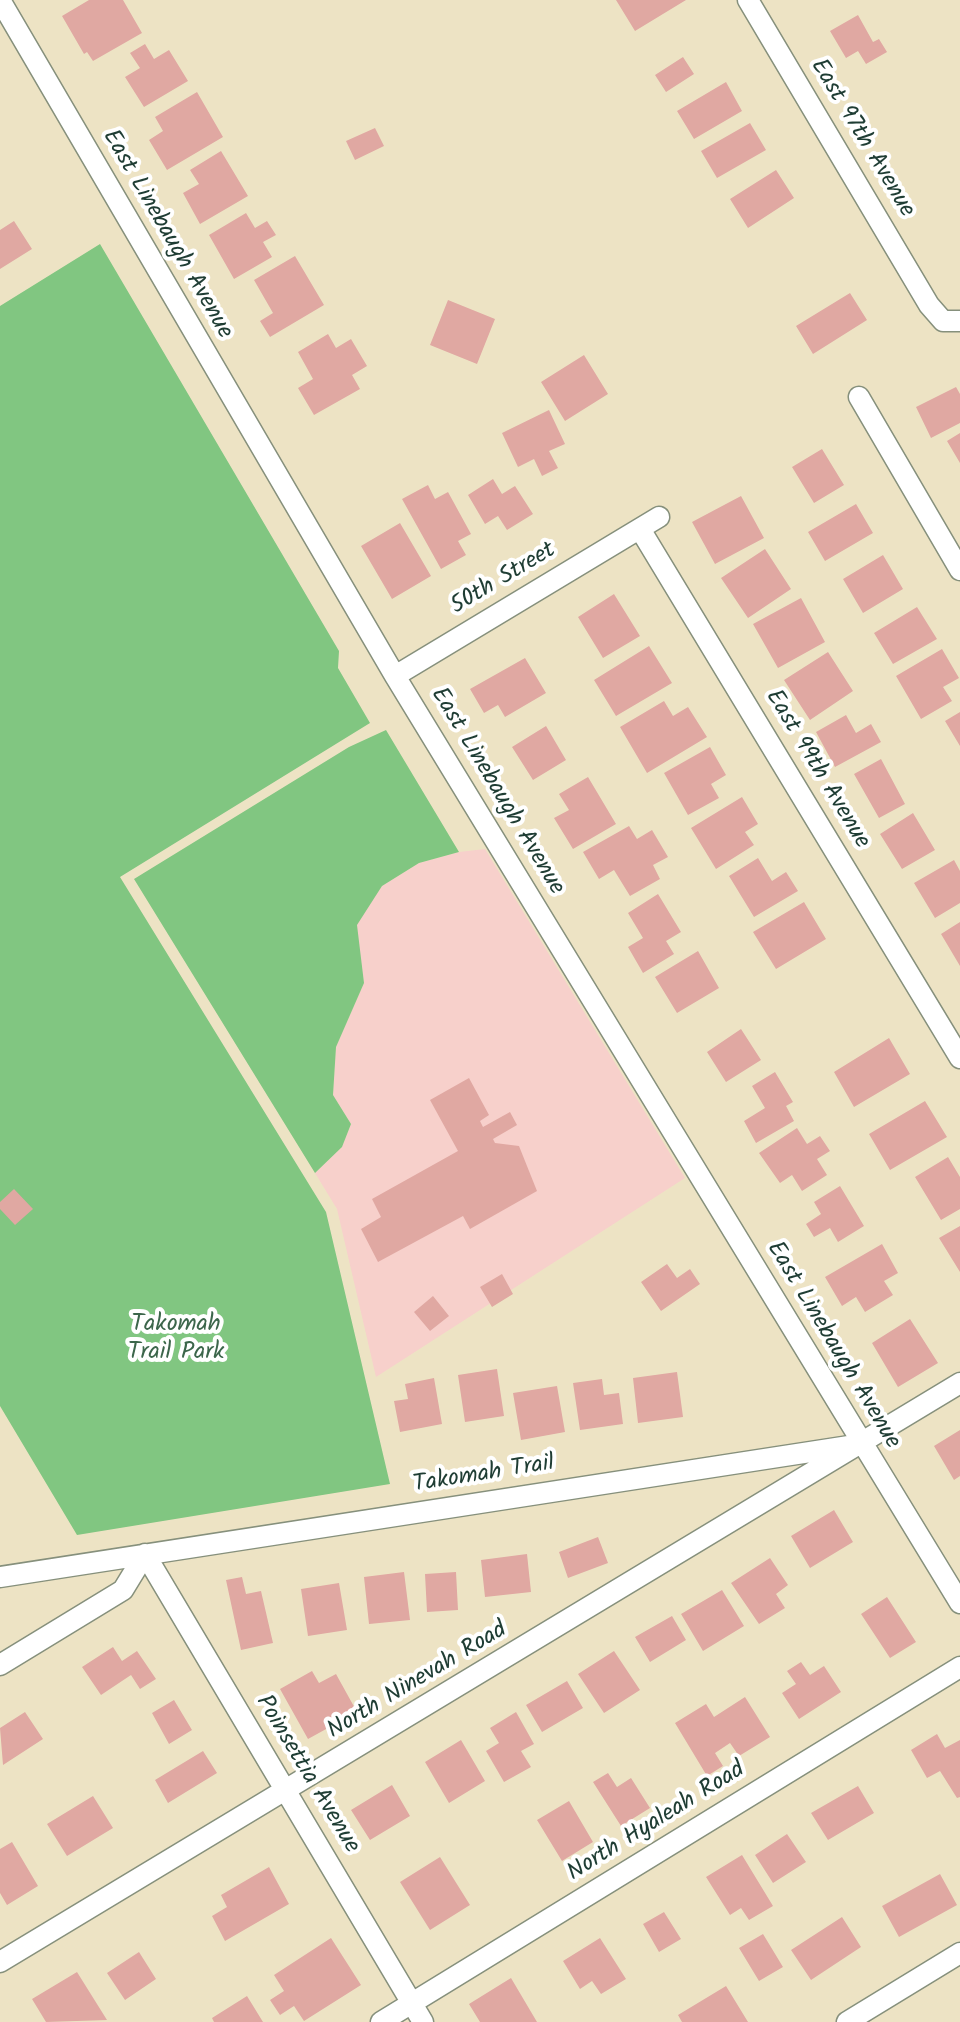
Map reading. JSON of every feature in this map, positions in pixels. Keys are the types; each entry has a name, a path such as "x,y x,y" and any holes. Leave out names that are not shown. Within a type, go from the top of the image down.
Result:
{"street":[{"name":"East Linebaugh Avenue","path":"0,0 395,676 960,1603"},
{"name":"East 97th Avenue","path":"748,0 929,305 943,321 960,321"},
{"path":"859,397 960,570"},
{"path":"640,529 659,517"},
{"name":"50th Street","path":"395,676 640,529"},
{"name":"East 99th Avenue","path":"640,529 960,1058"},
{"name":"Takomah Trail","path":"0,1577 861,1444 960,1383"},
{"name":"North Ninevah Road","path":"0,1962 861,1444"},
{"path":"0,1665 123,1590 145,1554"},
{"name":"Poinsettia Avenue","path":"145,1554 423,2022"},
{"name":"North Hyaleah Road","path":"381,2022 960,1667"},
{"path":"847,2022 960,1953"}],"shaded area":[{"path":"485,849 685,1178 376,1377 337,1209 315,1173 342,1147 351,1124 333,1095 336,1047 364,983 356,925 382,886 419,863 459,852"}],"green space":[{"name":"Takomah Trail Park","path":"100,244 339,651 338,668 370,723 120,877 326,1212 390,1484 77,1535 0,1406 0,306"},
{"path":"386,730 459,852 419,863 382,886 357,925 364,983 336,1047 333,1095 351,1124 342,1147 315,1173 134,879 349,747"}],"building":[{"path":"89,0 123,0 142,33 93,61 87,52 84,54 62,16"},
{"path":"616,0 686,0 635,31"},
{"path":"858,15 873,42 879,39 887,52 866,64 858,51 846,58 830,31"},
{"path":"145,44 154,59 169,50 188,81 144,107 125,77 140,68 130,53"},
{"path":"683,57 694,74 666,92 655,75"},
{"path":"726,82 742,111 694,139 677,111"},
{"path":"197,92 223,137 167,170 149,140 163,131 155,117"},
{"path":"750,123 766,150 717,178 701,151"},
{"path":"375,128 384,146 355,160 346,141"},
{"path":"221,151 248,196 200,224 183,193 199,184 190,170"},
{"path":"776,170 794,198 748,228 730,199"},
{"path":"246,213 255,228 267,221 276,235 263,242 272,257 234,279 209,235"},
{"path":"14,221 32,249 0,269 0,230"},
{"path":"295,256 324,305 270,337 260,321 273,313 254,280"},
{"path":"850,293 867,320 813,354 796,326"},
{"path":"448,300 495,319 477,364 430,345"},
{"path":"328,334 336,348 351,339 367,366 352,375 360,389 314,415 298,388 313,379 298,352"},
{"path":"584,355 608,394 565,421 541,382"},
{"path":"956,387 960,394 960,423 931,438 916,407"},
{"path":"549,410 565,444 549,451 558,468 542,476 534,459 518,467 502,433"},
{"path":"960,433 960,463 947,441"},
{"path":"822,449 844,485 814,503 792,467"},
{"path":"493,479 502,494 515,486 533,514 507,530 498,516 485,524 468,495"},
{"path":"428,485 435,499 448,492 471,534 458,541 466,555 441,569 402,499"},
{"path":"741,496 764,538 715,564 692,522"},
{"path":"856,504 873,533 825,561 808,532"},
{"path":"400,523 431,576 392,599 361,546"},
{"path":"765,549 791,589 748,618 721,578"},
{"path":"883,555 903,589 863,613 843,579"},
{"path":"614,594 640,636 603,658 578,617"},
{"path":"801,598 825,642 778,668 753,624"},
{"path":"917,607 937,639 893,664 874,633"},
{"path":"649,646 672,683 616,716 594,680"},
{"path":"942,649 959,678 943,687 952,701 921,719 896,676"},
{"path":"828,652 853,691 810,720 784,680"},
{"path":"525,658 546,693 505,717 498,705 484,713 470,689"},
{"path":"664,701 673,716 688,707 707,737 647,773 620,727"},
{"path":"960,712 960,746 945,721"},
{"path":"846,715 856,733 871,724 881,742 835,767 816,732"},
{"path":"546,726 566,760 533,780 512,747"},
{"path":"710,747 726,775 711,784 719,798 688,815 664,773"},
{"path":"881,759 905,804 879,818 854,774"},
{"path":"588,777 616,824 573,849 554,818 569,810 559,794"},
{"path":"742,797 758,824 745,832 754,845 716,869 691,828"},
{"path":"913,813 935,850 902,869 880,834"},
{"path":"629,826 637,839 652,830 668,857 653,865 660,879 630,896 614,870 599,879 583,852"},
{"path":"758,858 772,881 786,872 798,891 754,917 729,876"},
{"path":"954,860 960,871 960,903 935,918 914,883"},
{"path":"658,894 681,932 666,941 674,954 643,973 628,947 643,938 628,913"},
{"path":"804,902 826,939 776,969 753,932"},
{"path":"960,922 960,966 941,934"},
{"path":"698,951 719,988 677,1013 655,977"},
{"path":"741,1029 761,1060 726,1082 707,1052"},
{"path":"889,1038 910,1074 854,1107 834,1072"},
{"path":"775,1072 793,1102 786,1106 794,1121 756,1143 744,1121 765,1108 752,1086"},
{"path":"469,1078 489,1115 480,1121 483,1127 510,1112 517,1125 493,1139 495,1143 519,1146 537,1191 470,1229 463,1216 378,1262 361,1229 381,1217 372,1199 458,1151 430,1100"},
{"path":"925,1101 947,1137 890,1170 869,1134"},
{"path":"797,1128 807,1144 820,1136 830,1151 817,1159 827,1175 802,1191 792,1175 780,1183 759,1153"},
{"path":"948,1157 960,1177 960,1209 941,1220 915,1177"},
{"path":"840,1186 864,1226 838,1242 830,1228 814,1237 806,1224 821,1214 814,1202"},
{"path":"14,1189 33,1209 15,1225 0,1209 0,1202"},
{"path":"960,1226 960,1272 939,1238"},
{"path":"882,1244 898,1273 884,1281 893,1295 865,1312 856,1297 842,1306 825,1277"},
{"path":"667,1264 677,1278 690,1269 700,1284 661,1311 641,1282"},
{"path":"502,1274 513,1294 492,1307 480,1287"},
{"path":"433,1296 449,1316 430,1331 414,1312"},
{"path":"910,1319 938,1363 898,1387 872,1343"},
{"path":"497,1369 504,1416 465,1422 458,1375"},
{"path":"677,1372 683,1417 638,1423 633,1378"},
{"path":"434,1378 442,1424 400,1432 394,1401 408,1399 405,1384"},
{"path":"602,1379 604,1395 619,1393 623,1424 580,1430 573,1383"},
{"path":"557,1386 565,1432 521,1440 513,1393"},
{"path":"960,1430 960,1476 954,1480 934,1446"},
{"path":"834,1510 853,1542 810,1568 791,1536"},
{"path":"598,1537 608,1563 568,1578 559,1552"},
{"path":"527,1554 531,1592 485,1597 481,1560"},
{"path":"770,1558 788,1585 776,1594 785,1608 759,1624 731,1583"},
{"path":"404,1572 410,1620 369,1624 364,1577"},
{"path":"456,1572 458,1610 427,1612 425,1574"},
{"path":"242,1577 246,1594 261,1591 273,1643 241,1650 226,1580"},
{"path":"339,1583 347,1630 308,1636 301,1589"},
{"path":"722,1590 744,1626 703,1651 681,1614"},
{"path":"887,1597 916,1642 890,1658 861,1614"},
{"path":"672,1616 686,1640 650,1662 635,1637"},
{"path":"113,1647 122,1661 137,1651 156,1679 140,1689 131,1675 101,1695 82,1667"},
{"path":"614,1651 640,1690 604,1713 578,1674"},
{"path":"801,1662 810,1675 824,1666 841,1692 799,1719 782,1693 796,1684 787,1671"},
{"path":"312,1671 319,1683 336,1674 357,1712 308,1739 280,1689"},
{"path":"567,1681 583,1708 542,1732 526,1705"},
{"path":"745,1697 770,1737 739,1756 730,1743 715,1753 723,1766 707,1776 675,1723 706,1704 714,1717"},
{"path":"174,1700 192,1730 169,1744 152,1713"},
{"path":"25,1712 43,1739 3,1765 0,1728"},
{"path":"516,1712 534,1744 521,1751 531,1767 504,1782 486,1751 499,1743 490,1728"},
{"path":"937,1734 945,1748 960,1740 960,1797 957,1798 940,1771 927,1778 911,1750"},
{"path":"461,1740 485,1781 449,1803 425,1762"},
{"path":"203,1751 217,1773 168,1803 155,1780"},
{"path":"608,1773 617,1787 631,1778 650,1808 621,1826 593,1782"},
{"path":"392,1785 410,1816 370,1840 351,1810"},
{"path":"858,1786 874,1813 828,1840 811,1813"},
{"path":"93,1796 113,1828 67,1856 47,1824"},
{"path":"569,1801 593,1842 562,1861 537,1820"},
{"path":"787,1834 806,1862 773,1883 755,1855"},
{"path":"12,1842 38,1886 7,1905 0,1893 0,1849"},
{"path":"742,1855 773,1906 749,1920 741,1908 730,1915 706,1877"},
{"path":"440,1857 470,1905 430,1930 400,1882"},
{"path":"269,1867 289,1904 225,1941 212,1916 227,1907 221,1895"},
{"path":"940,1874 957,1905 899,1937 882,1906"},
{"path":"664,1912 681,1939 659,1952 643,1924"},
{"path":"842,1917 861,1947 811,1980 791,1950"},
{"path":"763,1934 783,1967 759,1981 739,1948"},
{"path":"331,1938 361,1985 304,2021 294,2006 280,2015 270,2000 284,1991 274,1975"},
{"path":"600,1938 626,1979 601,1994 592,1981 580,1989 563,1961"},
{"path":"139,1952 156,1979 125,2000 107,1973"},
{"path":"77,1972 107,2020 46,2022 32,1999"},
{"path":"511,1978 537,2022 480,2022 469,2004"},
{"path":"726,1986 748,2022 682,2022 678,2015"},
{"path":"247,1996 263,2022 214,2022 212,2018"}]}
